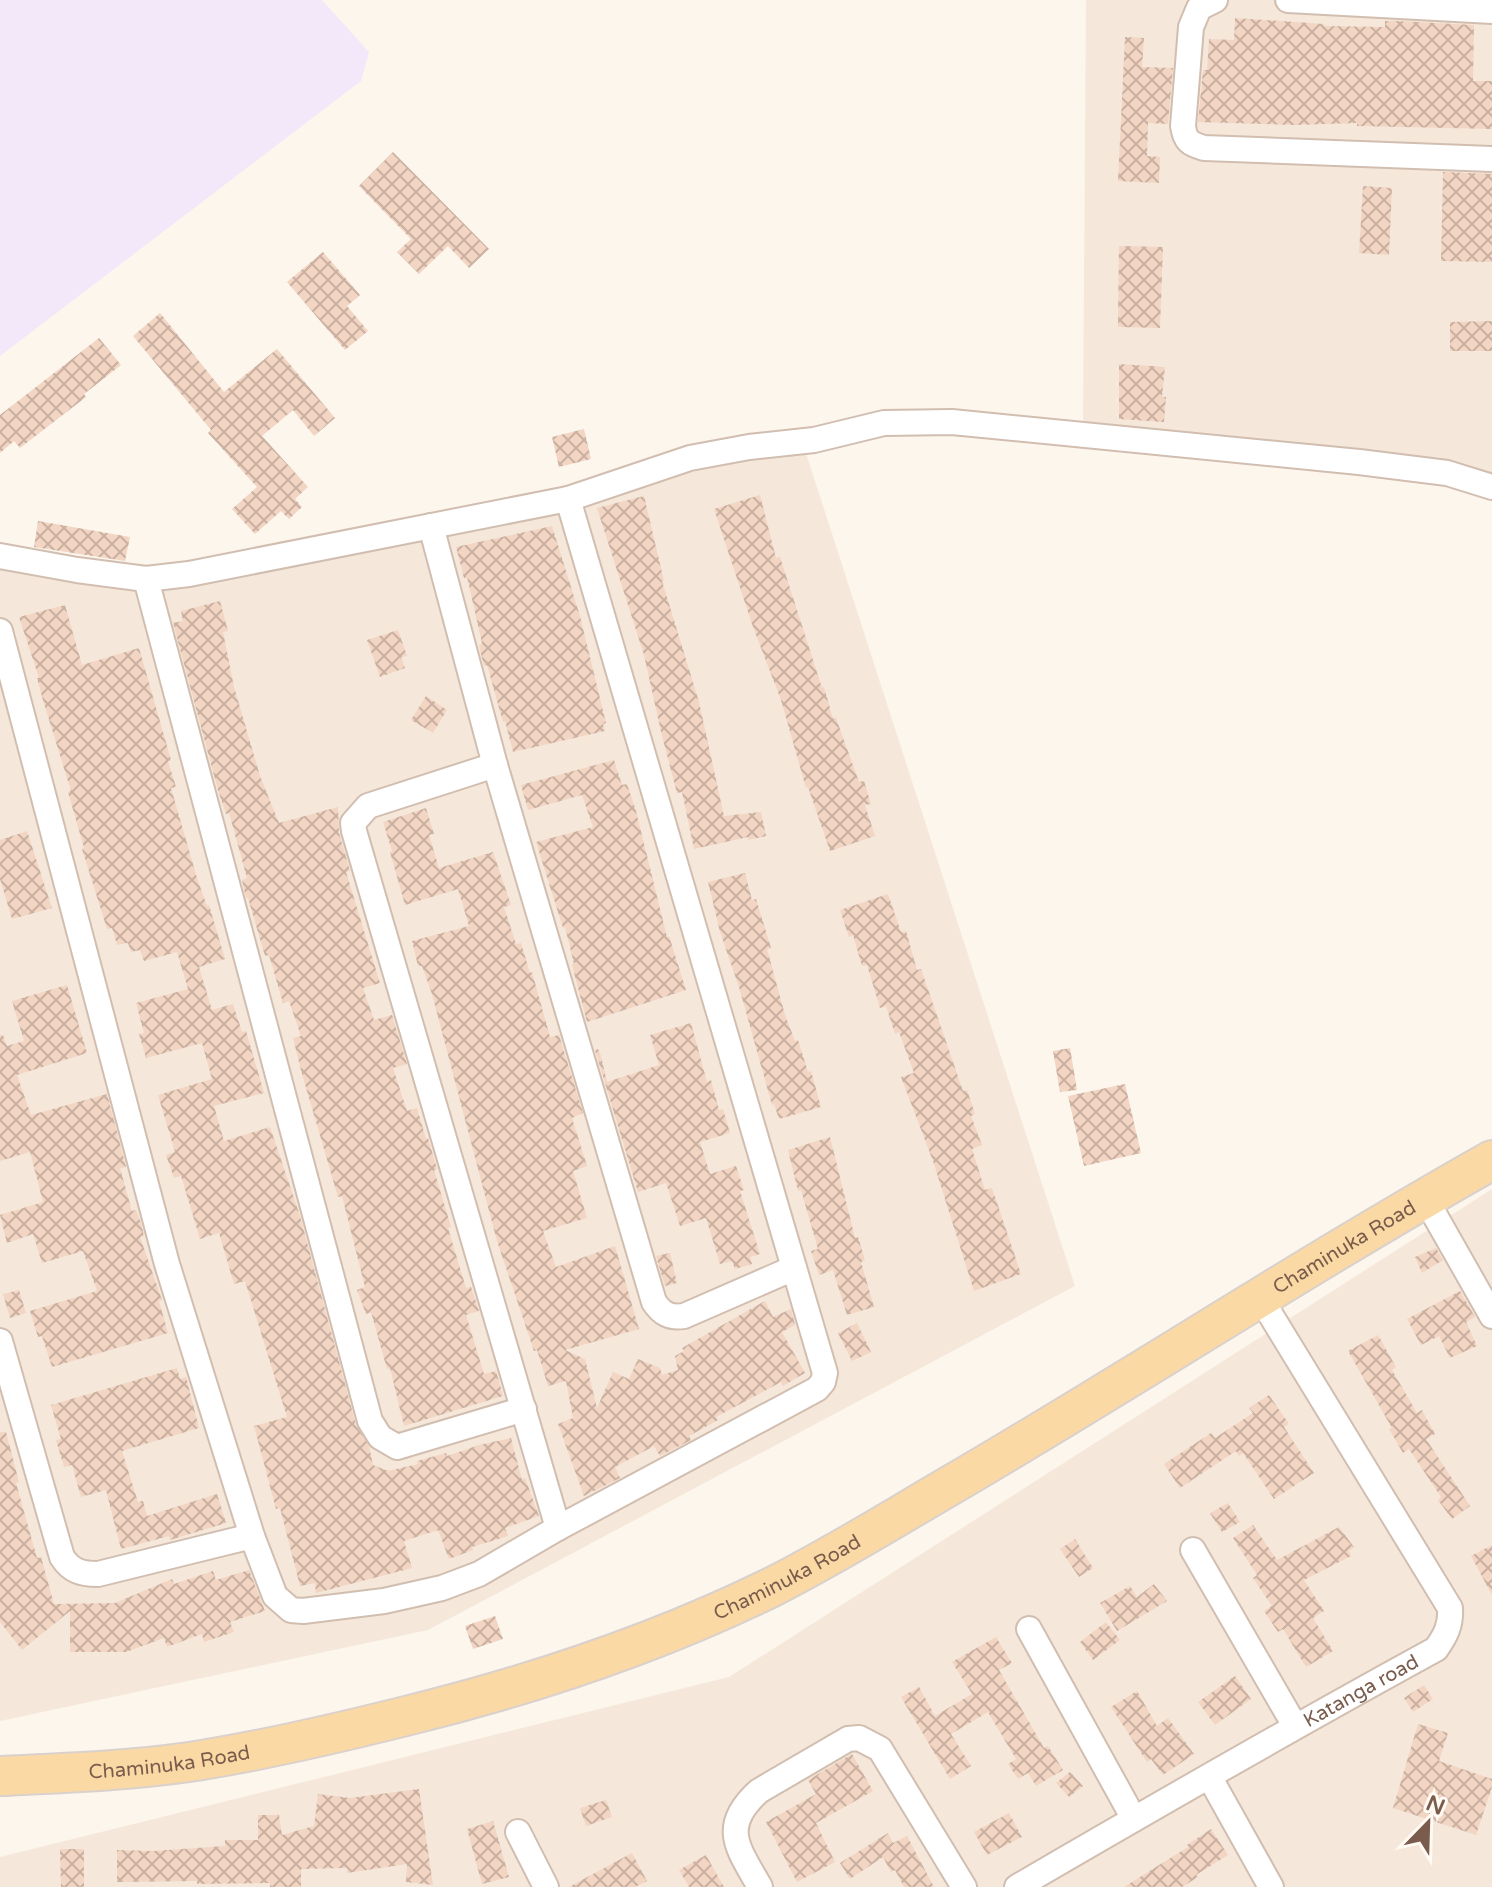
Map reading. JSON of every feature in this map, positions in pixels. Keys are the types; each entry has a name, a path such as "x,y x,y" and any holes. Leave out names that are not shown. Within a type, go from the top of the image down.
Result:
{"main road":[{"name":"Chaminuka Road","path":"0,1776 186,1762 290,1744 452,1706 613,1656 770,1587 837,1552 1492,1160"}],"street":[{"path":"1215,0 1199,8 1191,27 1183,126 1189,143 1204,148 1492,159"},
{"path":"1288,0 1492,11"},
{"path":"0,556 146,579 226,568 568,499 690,458 814,440 884,423 952,422 1359,462 1447,473 1492,487"},
{"path":"0,631 167,1264 252,1536 275,1596 291,1610 303,1611 384,1601 442,1588 479,1574 558,1528 817,1389 825,1373 568,499"},
{"path":"431,526 495,765 654,1302 666,1314 684,1316 794,1268"},
{"path":"146,579 370,1421 380,1437 397,1447 524,1409"},
{"path":"495,765 368,806 353,823 558,1528"},
{"path":"1425,1198 1492,1316"},
{"name":"Katanga road","path":"1017,1887 1295,1726 1436,1649 1446,1635 1451,1619 1450,1608 1261,1299"},
{"path":"0,1341 62,1557 69,1567 84,1574 98,1574 252,1536"},
{"path":"1193,1550 1295,1726"},
{"path":"1029,1629 1134,1819"},
{"path":"760,1887 736,1844 734,1831 747,1802 759,1791 848,1739 859,1738 880,1749 964,1887"},
{"path":"1210,1778 1271,1887"},
{"path":"518,1832 546,1887"}],"shaded area":[{"path":"0,0 322,0 369,52 361,81 0,356"},
{"path":"1086,0 1492,0 1492,473 1083,422"},
{"path":"804,447 1075,1286 428,1630 0,1721 0,544 208,581"},
{"path":"1492,1189 1492,1887 0,1887 0,1857 729,1677"}],"building":[{"path":"1235,18 1324,26 1385,27 1385,21 1474,25 1473,81 1492,81 1492,129 1357,126 1357,123 1198,122 1209,39 1234,40"},
{"path":"1125,37 1144,38 1142,67 1173,68 1168,124 1148,123 1147,156 1160,157 1159,183 1118,181"},
{"path":"393,152 489,249 469,268 448,246 419,274 397,252 411,239 359,186"},
{"path":"1443,172 1492,174 1492,262 1441,261"},
{"path":"1363,186 1392,188 1389,255 1359,253"},
{"path":"1119,246 1163,247 1160,328 1118,327"},
{"path":"323,252 360,295 347,306 368,331 345,350 287,282"},
{"path":"160,313 224,392 277,349 335,418 314,436 293,410 262,436 308,487 295,499 302,507 289,519 281,511 255,534 232,509 257,487 208,433 211,430 133,336"},
{"path":"1492,321 1492,351 1450,351 1450,322"},
{"path":"99,338 121,365 84,394 86,397 20,448 14,441 0,453 0,415"},
{"path":"1119,364 1165,367 1162,397 1166,397 1164,422 1119,419"},
{"path":"584,429 591,459 559,467 552,437"},
{"path":"760,495 776,558 780,557 833,719 836,718 859,782 864,781 871,804 865,805 875,836 830,851 806,788 781,700 714,509"},
{"path":"644,496 662,581 699,702 724,816 761,812 766,836 694,849 682,792 677,793 662,736 644,655 597,508"},
{"path":"38,521 130,537 125,561 34,547"},
{"path":"552,526 580,616 606,723 603,724 605,731 513,752 487,665 484,666 467,577 464,578 456,547"},
{"path":"220,601 228,631 223,632 234,687 260,776 279,823 338,807 339,833 350,871 346,872 380,983 363,988 374,1020 392,1015 407,1064 393,1068 407,1111 417,1108 428,1138 451,1227 448,1228 466,1288 471,1287 479,1311 466,1315 484,1374 496,1371 503,1396 404,1426 390,1368 387,1369 371,1312 366,1314 357,1290 365,1287 342,1196 338,1197 302,1074 293,1038 301,1036 289,1001 283,1003 269,955 265,956 246,898 242,880 247,878 229,813 226,814 218,790 173,623 183,621 181,611"},
{"path":"65,605 82,665 139,648 171,760 168,761 176,787 171,788 225,959 199,967 212,1010 233,1004 242,1032 246,1031 264,1093 214,1106 224,1141 270,1127 300,1216 356,1425 369,1446 373,1465 388,1471 511,1438 522,1480 525,1478 539,1516 505,1528 508,1536 472,1547 473,1550 449,1559 438,1530 404,1541 412,1568 316,1593 315,1583 300,1586 254,1426 287,1417 245,1281 234,1284 219,1233 200,1239 181,1176 174,1178 166,1155 175,1152 158,1095 212,1079 202,1043 146,1058 139,1034 144,1033 136,1003 188,989 177,952 144,961 140,950 131,952 128,943 117,945 112,928 107,929 82,849 68,792 71,791 19,617"},
{"path":"398,630 407,656 401,657 405,668 380,677 367,640"},
{"path":"426,696 447,710 433,733 411,720"},
{"path":"614,760 622,785 627,784 636,811 667,937 686,990 587,1022 565,927 536,842 593,827 582,795 528,810 521,785"},
{"path":"426,808 434,834 429,835 439,868 493,852 511,905 504,907 516,944 521,943 532,972 550,1037 559,1035 583,1113 572,1118 587,1166 573,1171 587,1218 543,1231 556,1267 615,1246 639,1329 565,1350 585,1359 597,1408 613,1372 629,1379 638,1359 660,1368 662,1375 678,1370 675,1356 684,1351 682,1348 765,1301 773,1317 791,1309 795,1325 782,1332 805,1373 783,1386 781,1382 716,1417 718,1420 689,1436 691,1440 660,1456 654,1446 615,1467 620,1478 584,1496 558,1424 573,1418 566,1381 548,1386 537,1350 534,1351 497,1241 432,994 422,966 418,966 412,941 469,926 458,889 405,905 383,822"},
{"path":"27,831 52,908 12,919 0,879 0,840"},
{"path":"745,873 771,948 767,949 785,1015 795,1041 798,1040 808,1072 811,1071 821,1107 779,1119 772,1105 720,932 708,882"},
{"path":"888,894 901,932 906,931 917,970 921,969 963,1091 967,1090 975,1114 971,1116 982,1145 972,1149 985,1190 992,1188 1021,1274 974,1291 933,1161 901,1077 914,1073 899,1032 895,1034 886,1006 880,1008 867,965 862,966 853,935 849,937 840,910"},
{"path":"67,985 87,1053 17,1075 31,1115 107,1094 126,1167 120,1168 132,1211 136,1210 141,1223 144,1236 140,1237 162,1300 159,1301 168,1333 52,1367 30,1311 97,1291 83,1251 42,1263 33,1234 7,1243 0,1215 43,1202 30,1152 0,1161 0,1035 3,1035 7,1046 24,1041 12,1001"},
{"path":"691,1023 707,1082 711,1080 719,1110 723,1109 730,1133 700,1142 710,1174 736,1166 744,1190 740,1191 760,1254 750,1257 752,1264 735,1269 732,1261 720,1264 706,1218 680,1226 666,1183 638,1192 595,1050 598,1049 601,1056 607,1082 659,1065 650,1035"},
{"path":"1070,1048 1077,1090 1060,1092 1053,1051"},
{"path":"1125,1084 1141,1153 1084,1166 1068,1096"},
{"path":"830,1137 855,1238 858,1237 865,1260 861,1262 874,1307 847,1315 833,1270 819,1275 811,1251 818,1249 788,1150"},
{"path":"1436,1248 1443,1260 1422,1273 1415,1257"},
{"path":"670,1253 677,1283 665,1286 656,1256"},
{"path":"19,1290 26,1313 10,1318 3,1294"},
{"path":"1460,1291 1475,1317 1466,1322 1477,1346 1450,1358 1439,1336 1421,1345 1407,1319"},
{"path":"857,1323 871,1352 852,1361 838,1333"},
{"path":"1378,1335 1396,1367 1392,1370 1417,1413 1422,1410 1435,1434 1426,1439 1470,1506 1452,1519 1409,1449 1403,1453 1348,1351"},
{"path":"177,1368 180,1379 186,1377 199,1428 122,1451 138,1502 143,1501 147,1516 217,1494 226,1523 170,1540 169,1536 121,1549 106,1490 81,1497 72,1465 64,1467 56,1440 61,1439 51,1405"},
{"path":"1269,1395 1289,1424 1284,1427 1314,1473 1274,1499 1243,1453 1239,1456 1236,1451 1180,1488 1164,1464 1211,1433 1215,1438 1253,1413 1249,1408"},
{"path":"0,1432 6,1432 19,1482 16,1483 37,1558 41,1557 54,1604 115,1603 172,1579 174,1584 213,1571 216,1580 249,1570 265,1611 230,1622 234,1632 204,1642 202,1634 167,1647 164,1638 126,1652 70,1652 70,1611 22,1650 0,1622"},
{"path":"1228,1503 1240,1522 1222,1532 1210,1513"},
{"path":"1253,1525 1277,1560 1339,1527 1354,1547 1349,1551 1351,1556 1304,1580 1324,1611 1313,1618 1333,1651 1306,1667 1283,1629 1278,1632 1264,1611 1272,1606 1253,1578 1257,1575 1233,1538"},
{"path":"1075,1539 1093,1568 1079,1577 1060,1549"},
{"path":"1492,1545 1492,1595 1471,1556"},
{"path":"1154,1584 1167,1601 1117,1631 1100,1603 1130,1586 1137,1597"},
{"path":"495,1616 503,1639 473,1649 465,1626"},
{"path":"1106,1622 1120,1640 1093,1660 1080,1642"},
{"path":"996,1637 1012,1663 999,1670 1044,1748 1048,1746 1063,1770 1036,1786 1028,1773 1018,1779 1008,1764 1016,1759 988,1712 951,1734 971,1766 950,1779 901,1697 919,1687 935,1716 972,1694 952,1662"},
{"path":"1235,1676 1251,1699 1215,1725 1198,1702"},
{"path":"1424,1685 1433,1699 1413,1712 1404,1698"},
{"path":"1137,1691 1157,1726 1168,1718 1194,1754 1163,1775 1151,1759 1147,1762 1111,1707"},
{"path":"1418,1724 1448,1733 1439,1761 1492,1779 1476,1835 1393,1808"},
{"path":"852,1754 873,1791 816,1823 835,1862 797,1882 766,1822 816,1794 808,1780"},
{"path":"1070,1772 1083,1786 1069,1797 1056,1783"},
{"path":"419,1789 433,1885 406,1882 407,1864 347,1873 347,1868 301,1869 301,1887 270,1887 270,1883 197,1884 197,1881 117,1882 117,1850 225,1846 225,1840 258,1840 258,1815 279,1815 282,1835 314,1826 318,1794 350,1798"},
{"path":"606,1800 612,1817 586,1826 580,1808"},
{"path":"1009,1813 1022,1837 987,1855 974,1832"},
{"path":"493,1821 509,1877 482,1884 467,1829"},
{"path":"1211,1829 1228,1855 1196,1875 1198,1877 1182,1887 1124,1887 1188,1847"},
{"path":"888,1833 893,1843 907,1836 934,1887 904,1887 883,1857 850,1879 840,1863"},
{"path":"60,1849 84,1849 84,1887 61,1887"},
{"path":"632,1853 647,1881 635,1887 569,1887"},
{"path":"706,1855 724,1887 689,1887 679,1870"}]}
